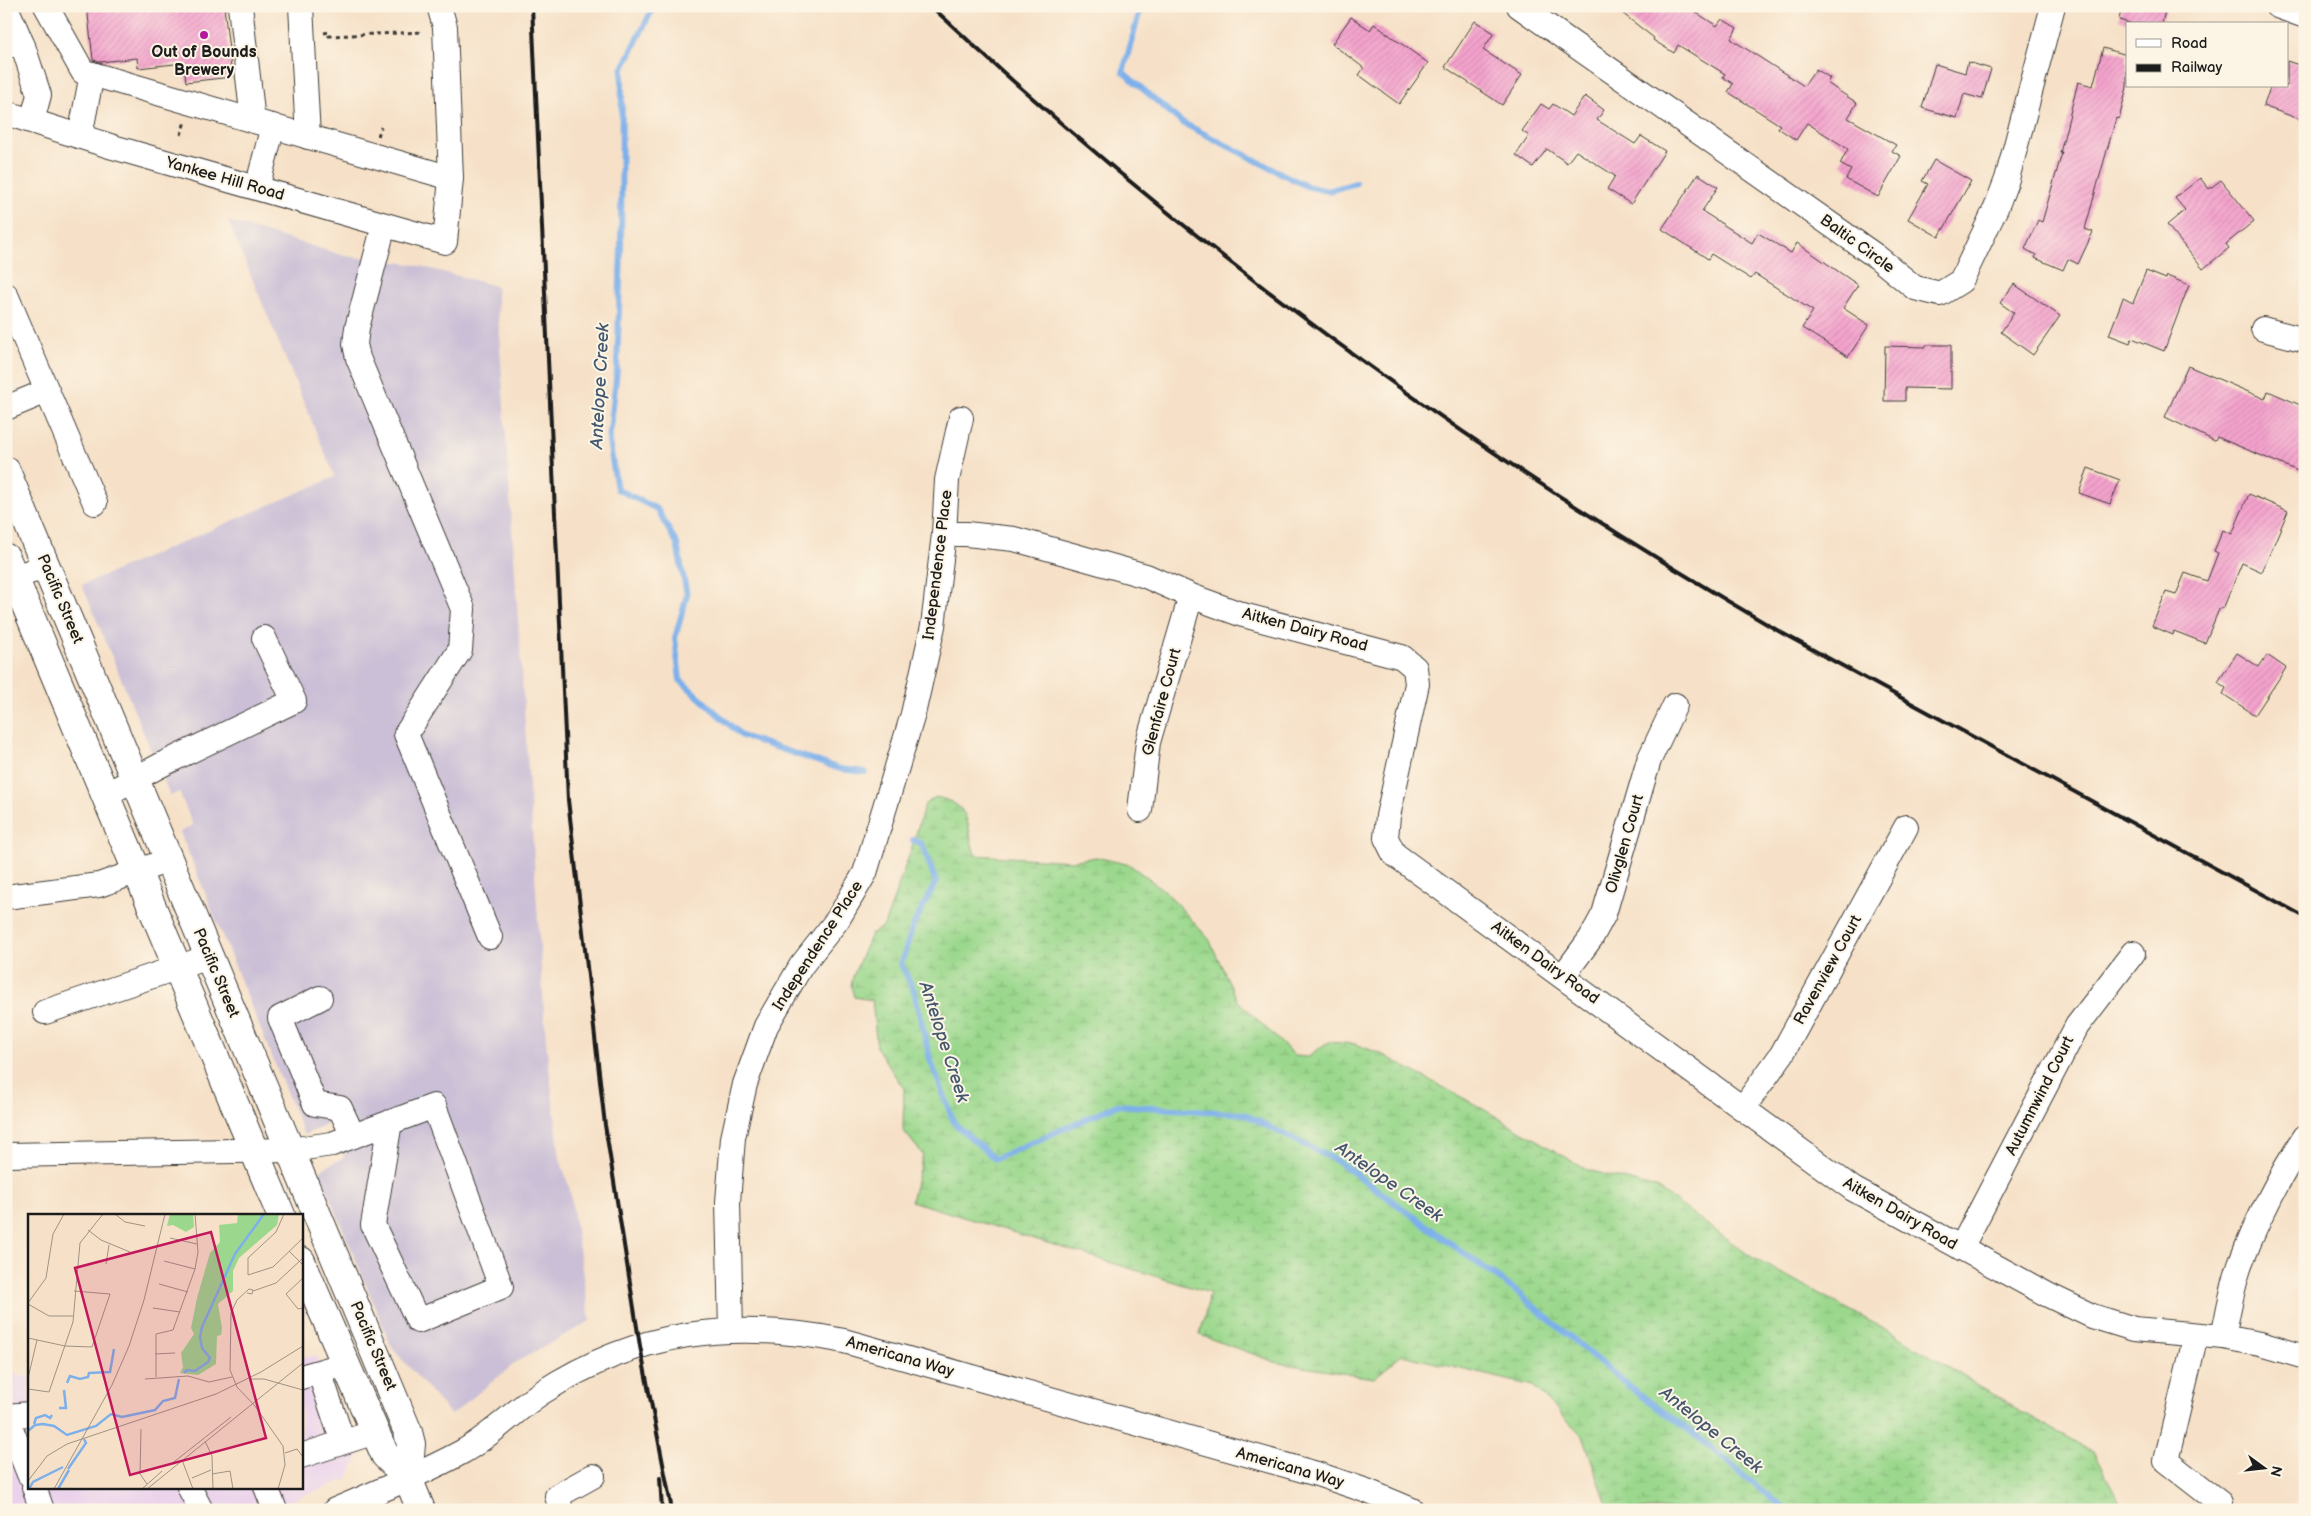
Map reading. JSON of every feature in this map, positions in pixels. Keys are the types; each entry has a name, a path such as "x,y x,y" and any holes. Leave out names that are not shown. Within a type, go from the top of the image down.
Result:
{"main road":[{"name":"Pacific Street","path":"6,471 408,1432 411,1444 408,1478"},
{"name":"Pacific Street","path":"9,571 281,1214"},
{"name":"Pacific Street","path":"302,1262 385,1455 408,1478 421,1510"}],"street":[{"path":"46,6 83,72 451,178 445,27 438,6"},
{"path":"240,6 263,124 257,188"},
{"path":"301,6 308,136"},
{"name":"Baltic Circle","path":"1519,6 1877,256 1915,288 1940,294 1961,281 1996,208 2007,179 2054,6"},
{"path":"2278,6 2305,16"},
{"path":"6,7 15,45 39,95 32,121"},
{"path":"80,136 92,74"},
{"name":"Yankee Hill Road","path":"6,113 445,242 451,178"},
{"path":"384,225 357,328 355,344 358,358 463,609 460,650 406,734 490,937"},
{"path":"6,295 95,503"},
{"path":"2263,329 2305,340"},
{"path":"6,408 47,391"},
{"name":"Independence Place","path":"731,1330 728,1202 734,1138 745,1084 766,1026 801,966 838,919 865,874 913,714 933,626 944,534 948,480 961,418"},
{"name":"Aitken Dairy Road","path":"944,534 966,534 1014,539 1146,576 1191,596 1242,615 1402,657 1415,668 1417,684 1388,816 1386,838 1394,854 1853,1189 2092,1316 2134,1329 2223,1337 2260,1344 2305,1357"},
{"path":"9,571 46,567"},
{"name":"Glenfaire Court","path":"1140,810 1148,742 1191,596"},
{"path":"105,795 161,765 294,701 264,638"},
{"name":"Olivglen Court","path":"1563,976 1586,946 1604,914 1649,760 1675,705"},
{"name":"Ravenview Court","path":"1743,1108 1782,1054 1906,828"},
{"path":"6,897 99,885 169,860"},
{"name":"Autumnwind Court","path":"1961,1248 2077,1026 2133,953"},
{"path":"44,1012 208,957"},
{"path":"320,998 280,1018 315,1104 340,1108 353,1136"},
{"path":"6,1155 290,1150 332,1144 390,1122 434,1106 501,1287 418,1321 373,1225 390,1122"},
{"path":"2223,1337 2240,1266 2260,1220 2305,1137"},
{"name":"Americana Way","path":"335,1510 462,1452 539,1394 576,1372 612,1354 660,1340 731,1330 788,1333 844,1341 1316,1474 1367,1491 1412,1510"},
{"path":"2196,1335 2166,1461 2220,1503"},
{"path":"302,1377 346,1364"},
{"path":"324,1386 343,1442"},
{"path":"28,1414 7,1416 28,1471"},
{"path":"302,1456 375,1432"},
{"path":"561,1510 557,1496 592,1476"},
{"path":"34,1488 42,1510"},
{"path":"189,1488 201,1510"},
{"path":"266,1488 275,1510"}],"path":[{"path":"303,33 329,32 329,36 432,32"}],"shaded area":[{"path":"228,221 345,256 412,264 496,286 546,1041 560,1159 570,1190 590,1321 518,1361 451,1415 392,1348 319,1171 344,1157 330,1123 304,1135 180,832 193,825 179,792 170,796 82,585 335,477"},
{"path":"317,1356 360,1454 347,1479 266,1510 6,1510 6,1372 28,1378 28,1488 302,1488 302,1357"}],"green space":[{"path":"936,797 948,800 962,810 966,817 975,855 1071,861 1096,857 1130,865 1166,892 1209,939 1237,1000 1295,1056 1307,1057 1328,1042 1356,1044 1383,1055 1478,1106 1588,1170 1657,1188 1753,1258 1894,1334 2005,1402 2093,1452 2124,1510 1609,1510 1583,1436 1533,1386 1402,1355 1374,1378 1278,1363 1200,1335 1210,1293 911,1201 923,1155 903,1130 904,1089 877,1048 872,1000 854,997 851,986 853,976 871,934 884,926 925,804"}],"building":[{"path":"87,6 224,6 232,77 186,82 184,63 138,68 137,58 100,62 93,60"},
{"path":"1613,6 1686,6 1717,26 1722,19 1737,28 1731,39 1804,86 1816,69 1830,78 1827,83 1857,103 1848,118 1896,145 1892,151 1901,156 1878,197 1846,179 1851,170 1840,164 1848,149 1807,123 1796,140 1778,128 1780,125 1728,92 1733,84 1723,77 1725,74 1678,45 1674,53 1653,40 1654,38"},
{"path":"2122,6 2166,6 2162,22 2126,22 2119,20"},
{"path":"1351,17 1370,30 1374,24 1428,63 1399,104 1359,75 1364,68 1332,44"},
{"path":"1475,21 1494,33 1483,50 1522,75 1502,105 1445,67"},
{"path":"2103,48 2126,55 2127,88 2119,119 2116,118 2085,229 2093,232 2078,264 2068,259 2063,270 2035,258 2036,255 2025,249 2038,220 2042,222 2062,153 2060,153 2078,82 2093,86"},
{"path":"2288,61 2305,67 2305,121 2263,106 2270,88 2288,88"},
{"path":"1968,62 1991,69 1982,99 1964,94 1957,118 1922,108 1935,64 1965,73"},
{"path":"1585,96 1604,110 1597,120 1635,144 1641,136 1665,151 1631,204 1607,189 1615,176 1576,151 1567,163 1547,149 1533,167 1516,155 1529,136 1522,131 1541,104 1549,109 1553,104 1571,116"},
{"path":"1934,160 1971,181 1939,237 1908,219 1928,184 1922,181"},
{"path":"1698,174 1718,187 1702,211 1752,243 1758,233 1791,253 1797,243 1858,285 1843,308 1869,325 1848,357 1802,328 1813,311 1755,274 1751,279 1711,254 1708,259 1662,229"},
{"path":"2200,178 2209,189 2221,180 2254,221 2226,244 2229,248 2203,269 2167,225 2185,210 2175,198"},
{"path":"2146,271 2166,279 2167,276 2189,285 2164,351 2132,338 2130,343 2109,335 2123,298 2133,303"},
{"path":"2014,284 2060,316 2033,355 2001,332 2014,313 2000,303"},
{"path":"1926,345 1951,345 1951,389 1905,388 1905,401 1884,401 1885,346 1926,347"},
{"path":"2188,366 2265,399 2268,391 2305,407 2305,461 2300,472 2217,437 2215,441 2165,417"},
{"path":"2088,468 2120,480 2110,504 2079,493"},
{"path":"2249,494 2288,511 2262,572 2242,563 2223,609 2220,607 2205,643 2174,631 2173,635 2152,626 2166,592 2176,595 2185,573 2207,581 2218,553 2214,551 2223,530 2232,534"},
{"path":"2237,653 2259,667 2267,655 2286,668 2255,715 2223,694 2226,688 2218,682"}],"waterway":[{"name":"Antelope Creek","path":"654,6 622,70 621,249 617,370 609,441 617,489 657,509 677,544 687,595 675,638 680,680 742,736 840,769 865,772"},
{"path":"1141,6 1123,72 1181,122 1306,186 1328,191 1356,183"},
{"name":"Antelope Creek","path":"913,840 922,844 936,882 913,926 901,964 914,991 930,1059 954,1123 995,1159 1117,1105 1244,1114 1339,1162 1513,1289 1630,1387 1707,1444 1785,1510"}],"railway":[{"path":"532,6 568,800 605,1125 640,1346 672,1510"},
{"path":"931,6 1029,95 1130,181 1233,264 1339,344 1447,421 1557,494 1669,565 1782,633 2305,917"},
{"path":"660,1478 662,1510"}],"place":[{"name":"Out of Bounds Brewery","path":"204,35"}]}
